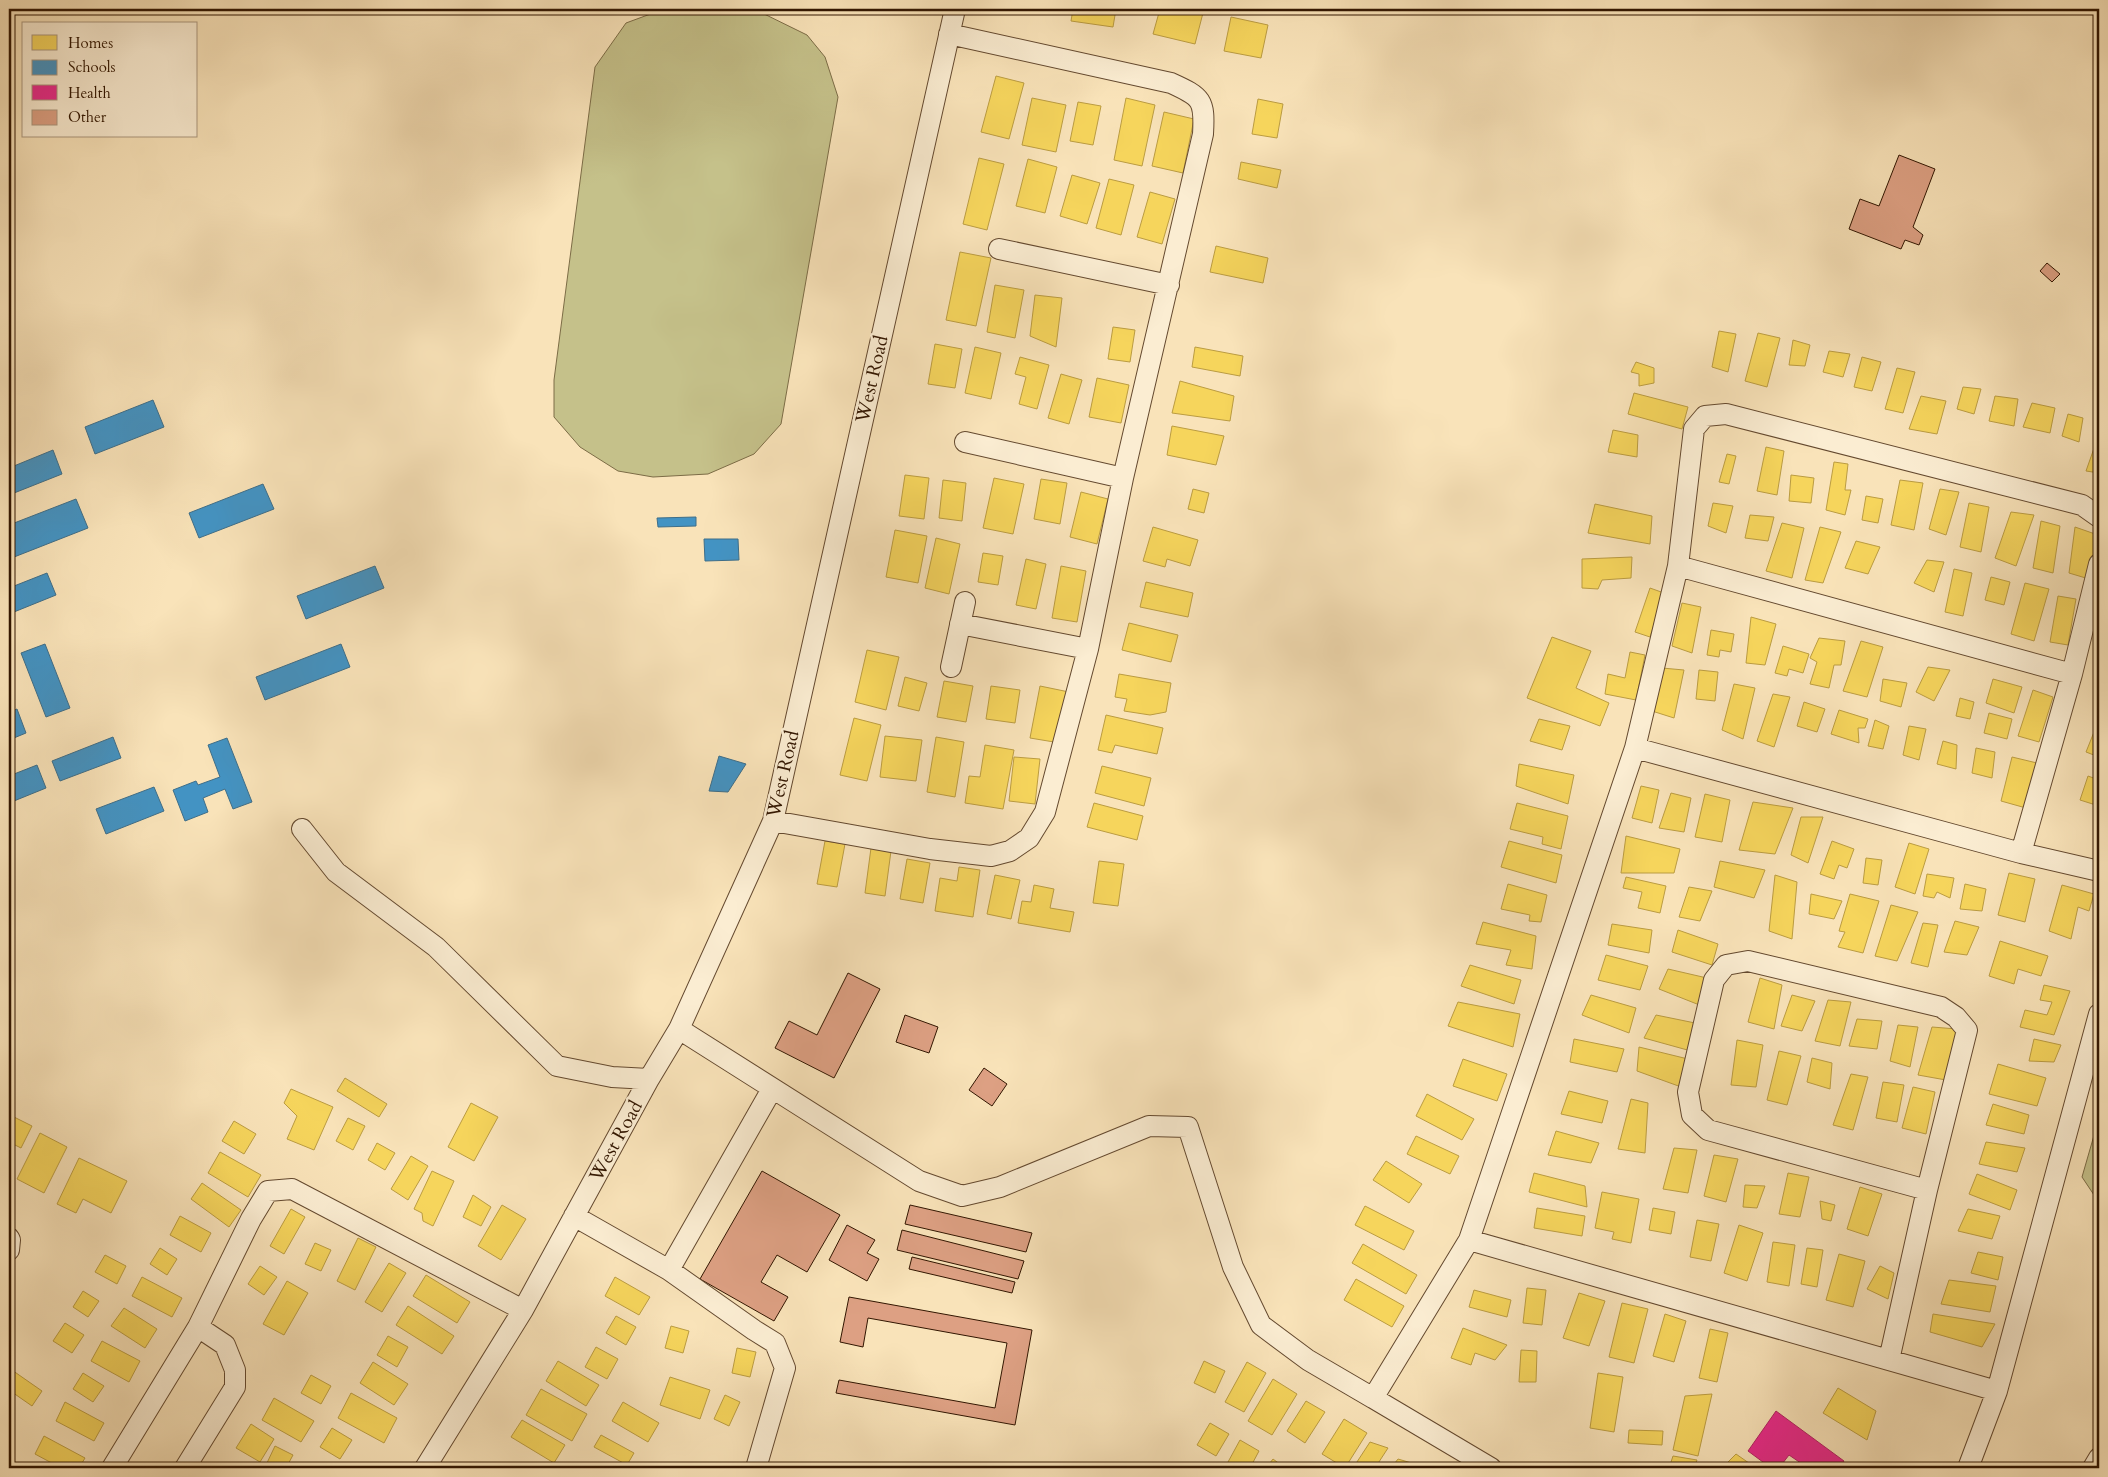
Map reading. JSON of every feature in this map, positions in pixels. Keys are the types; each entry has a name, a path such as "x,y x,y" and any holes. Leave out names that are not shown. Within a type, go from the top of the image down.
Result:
{"street":[{"name":"West Road","path":"425,1468 523,1310 649,1079 679,1030 773,820 955,9"},
{"path":"773,820 930,849 991,856 1010,851 1029,838 1045,812 1088,649 1123,478 1203,134 1204,115 1200,99 1187,90 1171,83 949,34"},
{"path":"999,249 1169,285"},
{"path":"1373,1398 1469,1240 1635,748 1678,566 1694,429 1705,416 1718,414 1735,416 2082,505 2099,518"},
{"path":"965,442 1123,478"},
{"path":"2021,853 2072,674 2099,564"},
{"path":"1678,566 2072,674"},
{"path":"951,667 965,602"},
{"path":"960,624 1088,649"},
{"path":"1635,748 2021,853 2099,871"},
{"path":"302,829 336,872 436,947 557,1066 612,1077 649,1079"},
{"path":"1889,1360 1927,1190 1967,1030 1956,1017 1941,1007 1748,961 1726,965 1714,980 1688,1092 1692,1115 1708,1130 1927,1190"},
{"path":"1968,1468 1997,1391 2099,1014"},
{"path":"679,1030 919,1182 962,1196 1000,1187 1149,1126 1188,1127 1233,1267 1262,1325 1308,1360 1491,1468"},
{"path":"669,1270 772,1089"},
{"path":"112,1468 198,1327 250,1219 268,1191 292,1190 523,1310"},
{"path":"574,1216 669,1270 775,1343 785,1368 756,1468"},
{"path":"9,1238 9,1250"},
{"path":"1469,1240 1997,1391"},
{"path":"186,1468 235,1387 235,1370 225,1345 198,1327"},
{"path":"2093,1468 2099,1458"}],"shaded area":[{"path":"664,9 754,9 807,35 825,57 838,97 781,424 754,454 708,474 653,477 618,471 580,447 554,417 554,380 595,67 626,23"},
{"path":"2099,1118 2099,1194 2094,1195 2082,1177"}],"building: Homes":[{"path":"1073,9 1116,9 1113,27 1071,21"},
{"path":"1160,9 1204,9 1195,44 1153,34"},
{"path":"1231,17 1268,25 1261,58 1224,51"},
{"path":"996,76 1024,83 1009,139 981,132"},
{"path":"1032,98 1066,105 1056,152 1022,145"},
{"path":"1126,98 1155,105 1142,166 1114,160"},
{"path":"1258,99 1283,104 1277,138 1252,134"},
{"path":"1078,102 1101,106 1093,145 1070,141"},
{"path":"1164,112 1194,119 1183,173 1152,166"},
{"path":"979,158 1004,164 987,230 963,224"},
{"path":"1028,159 1057,167 1045,213 1016,206"},
{"path":"1241,162 1281,170 1277,188 1238,179"},
{"path":"1072,175 1100,183 1087,224 1060,216"},
{"path":"1109,179 1134,185 1121,235 1096,228"},
{"path":"1150,192 1175,199 1162,244 1137,237"},
{"path":"1216,246 1268,258 1263,283 1210,272"},
{"path":"960,252 991,258 976,326 946,320"},
{"path":"995,285 1024,290 1015,338 987,332"},
{"path":"1035,295 1062,298 1056,347 1030,336"},
{"path":"1113,327 1135,330 1130,362 1108,359"},
{"path":"1719,331 1736,334 1728,372 1712,367"},
{"path":"1758,333 1780,338 1767,387 1745,381"},
{"path":"1793,340 1810,345 1805,366 1789,365"},
{"path":"935,344 962,349 955,388 928,384"},
{"path":"975,347 1001,353 991,399 965,393"},
{"path":"1195,347 1243,356 1240,376 1192,367"},
{"path":"1829,351 1850,354 1843,377 1823,372"},
{"path":"1020,357 1049,365 1037,409 1019,404 1026,377 1015,374"},
{"path":"1862,357 1881,362 1872,391 1854,387"},
{"path":"1636,362 1654,368 1654,383 1639,386 1639,374 1631,372"},
{"path":"1897,368 1915,372 1903,413 1885,409"},
{"path":"1061,374 1082,380 1069,424 1048,418"},
{"path":"1097,378 1129,385 1121,423 1089,417"},
{"path":"1180,381 1234,396 1230,421 1172,413"},
{"path":"1963,387 1981,389 1974,414 1957,409"},
{"path":"1634,393 1688,407 1682,429 1628,414"},
{"path":"1921,396 1946,401 1937,434 1909,429"},
{"path":"1995,396 2018,399 2014,426 1989,421"},
{"path":"2032,403 2055,408 2050,433 2023,427"},
{"path":"2068,414 2083,418 2079,442 2062,436"},
{"path":"1172,426 1224,436 1216,465 1167,455"},
{"path":"1613,430 1638,435 1637,457 1608,452"},
{"path":"2099,434 2099,473 2086,471"},
{"path":"1766,447 1784,451 1777,495 1757,491"},
{"path":"1727,454 1736,456 1729,484 1719,482"},
{"path":"1834,462 1848,464 1845,490 1851,490 1845,515 1826,510"},
{"path":"905,475 929,478 924,519 899,516"},
{"path":"1791,475 1814,478 1811,503 1789,501"},
{"path":"994,478 1024,484 1013,534 983,528"},
{"path":"1041,479 1067,483 1060,524 1034,519"},
{"path":"943,480 966,483 962,521 939,518"},
{"path":"1900,480 1923,483 1914,530 1891,525"},
{"path":"1193,489 1209,493 1204,513 1188,509"},
{"path":"1940,489 1959,492 1946,535 1929,529"},
{"path":"1081,492 1108,499 1097,544 1070,537"},
{"path":"1866,496 1883,499 1878,523 1862,520"},
{"path":"1713,503 1733,506 1726,533 1708,526"},
{"path":"1969,503 1989,507 1981,552 1960,547"},
{"path":"1595,504 1652,516 1650,544 1588,533"},
{"path":"2011,512 2034,515 2016,566 1995,558"},
{"path":"1750,515 1774,517 1768,541 1745,538"},
{"path":"2041,521 2060,526 2053,573 2033,568"},
{"path":"1782,523 1804,528 1792,578 1766,571"},
{"path":"1153,527 1198,540 1190,566 1167,559 1165,567 1143,561"},
{"path":"1820,527 1841,532 1823,583 1805,580"},
{"path":"2075,527 2098,535 2089,579 2069,573"},
{"path":"895,530 927,536 918,583 886,577"},
{"path":"936,538 960,544 949,594 925,588"},
{"path":"1856,541 1880,547 1868,574 1845,568"},
{"path":"983,553 1003,556 998,585 978,582"},
{"path":"1632,557 1631,578 1602,580 1598,589 1582,588 1582,559"},
{"path":"1026,559 1046,564 1036,609 1016,605"},
{"path":"1927,560 1944,562 1934,592 1914,583"},
{"path":"1061,566 1086,571 1077,622 1052,618"},
{"path":"1954,569 1972,573 1963,616 1945,612"},
{"path":"1991,577 2010,582 2004,605 1985,600"},
{"path":"1146,582 1193,593 1188,617 1140,607"},
{"path":"2025,583 2049,589 2034,641 2011,634"},
{"path":"1650,588 1664,593 1650,637 1635,632"},
{"path":"2058,596 2076,599 2068,645 2050,642"},
{"path":"1682,603 1701,607 1692,653 1672,646"},
{"path":"1751,617 1776,624 1765,665 1746,663"},
{"path":"1129,623 1178,635 1171,662 1122,650"},
{"path":"1711,630 1734,634 1731,652 1720,650 1719,657 1707,655"},
{"path":"1552,637 1591,651 1576,688 1609,703 1600,726 1527,698"},
{"path":"1819,638 1845,641 1841,665 1834,665 1829,688 1810,684 1817,662 1810,658"},
{"path":"1861,641 1883,647 1867,697 1843,691"},
{"path":"1783,646 1809,654 1803,673 1789,669 1787,676 1775,673"},
{"path":"867,650 899,657 886,710 855,702"},
{"path":"1630,652 1645,655 1636,700 1605,694 1608,674 1625,678"},
{"path":"1928,667 1950,670 1934,701 1916,692"},
{"path":"1662,668 1684,670 1674,718 1652,711"},
{"path":"1699,670 1718,672 1715,701 1696,699"},
{"path":"1119,674 1171,683 1166,712 1150,715 1124,711 1127,699 1115,697"},
{"path":"905,677 927,683 919,711 898,706"},
{"path":"1883,679 1907,683 1901,707 1880,701"},
{"path":"1993,679 2022,687 2014,713 1986,703"},
{"path":"944,681 973,686 966,722 937,717"},
{"path":"1734,684 1755,688 1743,739 1722,730"},
{"path":"991,686 1020,690 1015,723 986,719"},
{"path":"1040,686 1069,692 1060,743 1030,738"},
{"path":"2033,690 2053,697 2039,742 2018,736"},
{"path":"1773,694 1790,697 1774,747 1757,741"},
{"path":"1960,698 1974,702 1970,719 1956,716"},
{"path":"1804,702 1825,709 1817,732 1797,726"},
{"path":"1839,710 1868,719 1865,728 1858,728 1859,743 1831,734"},
{"path":"1989,713 2012,719 2007,739 1984,733"},
{"path":"1106,715 1163,728 1157,754 1115,745 1112,753 1098,750"},
{"path":"854,718 881,725 867,781 840,775"},
{"path":"1539,719 1570,726 1562,750 1530,741"},
{"path":"1875,720 1889,726 1883,749 1868,746"},
{"path":"1909,726 1926,729 1919,760 1903,755"},
{"path":"2094,732 2099,733 2099,757 2086,752"},
{"path":"885,736 922,740 916,781 880,777"},
{"path":"936,737 964,742 955,797 927,792"},
{"path":"1943,741 1957,745 1956,769 1937,764"},
{"path":"985,745 1014,750 1003,809 965,803 969,776 980,777"},
{"path":"1976,748 1995,752 1992,778 1972,773"},
{"path":"1014,757 1040,759 1035,804 1009,801"},
{"path":"2012,757 2037,763 2026,808 2001,801"},
{"path":"1519,764 1574,775 1568,804 1516,786"},
{"path":"1102,766 1151,778 1144,806 1095,793"},
{"path":"2088,776 2099,780 2099,806 2080,800"},
{"path":"1641,786 1659,790 1652,823 1632,818"},
{"path":"1671,793 1691,798 1684,832 1659,828"},
{"path":"1705,794 1730,800 1722,842 1695,837"},
{"path":"1753,802 1793,808 1775,854 1739,850"},
{"path":"1094,803 1143,816 1137,840 1087,827"},
{"path":"1517,803 1568,816 1561,849 1542,844 1543,837 1510,829"},
{"path":"1801,817 1823,817 1808,863 1791,855"},
{"path":"1626,836 1680,849 1674,873 1621,873"},
{"path":"825,841 845,844 837,887 817,884"},
{"path":"1509,841 1562,855 1556,883 1501,867"},
{"path":"1832,841 1854,849 1847,868 1839,865 1834,879 1820,874"},
{"path":"1909,843 1929,849 1915,894 1895,887"},
{"path":"871,848 891,851 885,896 865,893"},
{"path":"1866,858 1882,860 1878,885 1863,883"},
{"path":"907,859 930,863 923,903 900,899"},
{"path":"1099,861 1124,864 1118,906 1093,903"},
{"path":"1720,861 1765,870 1754,898 1714,887"},
{"path":"959,867 980,870 973,917 935,911 940,878 957,881"},
{"path":"2009,873 2035,879 2025,922 1998,915"},
{"path":"1927,874 1954,878 1950,898 1937,892 1934,898 1923,896"},
{"path":"995,875 1020,880 1011,919 987,914"},
{"path":"1775,875 1797,882 1792,939 1769,931"},
{"path":"1626,877 1666,886 1660,913 1638,908 1642,892 1623,888"},
{"path":"1508,884 1547,895 1541,922 1529,921 1530,915 1501,909"},
{"path":"1965,884 1986,889 1982,911 1960,909"},
{"path":"1034,885 1054,889 1050,908 1074,912 1070,932 1018,923 1022,901 1031,902"},
{"path":"2062,885 2094,894 2089,911 2078,907 2071,939 2049,931"},
{"path":"1689,887 1712,891 1700,921 1679,917"},
{"path":"1811,894 1842,901 1834,919 1809,914"},
{"path":"1850,894 1879,901 1863,953 1838,947 1845,932 1839,931"},
{"path":"1891,905 1918,912 1897,961 1875,956"},
{"path":"1955,921 1979,927 1967,955 1944,952"},
{"path":"1483,922 1536,936 1532,969 1506,965 1511,950 1476,944"},
{"path":"1923,923 1938,925 1928,967 1911,963"},
{"path":"1612,924 1652,930 1649,953 1608,945"},
{"path":"1678,930 1718,944 1712,965 1672,952"},
{"path":"2000,941 2048,956 2041,976 2018,969 2014,984 1989,976"},
{"path":"1606,955 1648,966 1640,990 1598,980"},
{"path":"1470,965 1521,980 1514,1004 1461,986"},
{"path":"1668,969 1707,978 1702,1006 1659,989"},
{"path":"1760,978 1782,985 1774,1029 1748,1022"},
{"path":"2044,985 2070,991 2054,1035 2020,1027 2025,1010 2047,1015 2052,1002 2040,1000"},
{"path":"1591,995 1636,1008 1629,1033 1582,1015"},
{"path":"1792,995 1815,1001 1802,1031 1781,1026"},
{"path":"1828,1000 1851,1002 1840,1046 1815,1041"},
{"path":"1458,1002 1520,1014 1513,1047 1448,1026"},
{"path":"1656,1015 1700,1024 1691,1051 1644,1038"},
{"path":"1857,1019 1882,1021 1877,1049 1849,1046"},
{"path":"1898,1025 1918,1027 1910,1067 1890,1061"},
{"path":"1932,1027 1957,1029 1946,1080 1918,1075"},
{"path":"1574,1039 1624,1049 1617,1072 1570,1062"},
{"path":"2034,1039 2061,1045 2054,1062 2029,1061"},
{"path":"1737,1040 1763,1045 1756,1087 1731,1085"},
{"path":"1639,1047 1688,1059 1684,1088 1637,1071"},
{"path":"1779,1051 1801,1056 1787,1105 1767,1100"},
{"path":"1812,1058 1832,1063 1830,1089 1807,1082"},
{"path":"1463,1059 1507,1074 1497,1101 1453,1086"},
{"path":"1998,1064 2046,1078 2037,1106 1989,1094"},
{"path":"1851,1074 1868,1077 1853,1130 1833,1125"},
{"path":"345,1078 387,1104 379,1117 337,1091"},
{"path":"1883,1082 1904,1085 1897,1122 1876,1118"},
{"path":"1913,1087 1935,1092 1926,1134 1902,1128"},
{"path":"291,1089 333,1107 314,1150 287,1139 297,1116 284,1103"},
{"path":"1569,1091 1608,1101 1602,1123 1561,1114"},
{"path":"1427,1094 1474,1119 1462,1140 1416,1116"},
{"path":"1631,1099 1648,1103 1645,1153 1618,1149"},
{"path":"471,1103 498,1117 474,1161 448,1147"},
{"path":"1993,1104 2029,1115 2024,1134 1986,1125"},
{"path":"14,1117 32,1126 21,1148 9,1142 9,1127"},
{"path":"348,1118 365,1126 353,1150 336,1141"},
{"path":"234,1121 256,1134 244,1154 222,1141"},
{"path":"1556,1131 1599,1143 1591,1163 1548,1155"},
{"path":"40,1133 67,1147 44,1193 17,1179"},
{"path":"1416,1136 1459,1156 1450,1174 1407,1154"},
{"path":"1986,1142 2025,1148 2017,1172 1979,1164"},
{"path":"377,1143 395,1153 385,1170 368,1160"},
{"path":"1674,1148 1697,1150 1688,1193 1663,1189"},
{"path":"220,1152 261,1175 248,1197 208,1173"},
{"path":"1714,1155 1738,1159 1726,1202 1704,1196"},
{"path":"411,1156 428,1166 408,1200 391,1189"},
{"path":"79,1158 127,1181 111,1213 83,1199 76,1213 57,1204"},
{"path":"1386,1161 1422,1184 1409,1203 1373,1180"},
{"path":"432,1171 454,1181 433,1226 423,1221 422,1213 414,1209"},
{"path":"1534,1173 1585,1186 1587,1207 1529,1192"},
{"path":"1788,1173 1809,1177 1800,1217 1779,1214"},
{"path":"1977,1174 2017,1190 2010,1210 1969,1194"},
{"path":"202,1183 241,1210 229,1227 191,1199"},
{"path":"1745,1185 1765,1186 1757,1208 1743,1207"},
{"path":"1860,1187 1882,1194 1868,1236 1847,1229"},
{"path":"1602,1192 1639,1199 1631,1243 1612,1239 1614,1232 1595,1228"},
{"path":"473,1195 491,1207 481,1226 463,1217"},
{"path":"1820,1201 1835,1205 1831,1221 1822,1219"},
{"path":"502,1205 526,1219 501,1260 478,1246"},
{"path":"1365,1206 1414,1231 1404,1250 1355,1225"},
{"path":"1537,1208 1585,1216 1582,1236 1534,1228"},
{"path":"1653,1208 1675,1212 1671,1234 1649,1230"},
{"path":"291,1209 305,1217 284,1254 270,1246"},
{"path":"1968,1209 2000,1216 1992,1239 1958,1231"},
{"path":"180,1216 211,1233 201,1252 170,1235"},
{"path":"1697,1220 1719,1224 1711,1261 1690,1257"},
{"path":"1739,1225 1763,1233 1747,1281 1724,1273"},
{"path":"358,1238 376,1247 355,1290 337,1281"},
{"path":"1773,1242 1795,1245 1789,1286 1767,1282"},
{"path":"315,1243 331,1250 321,1271 305,1264"},
{"path":"1363,1244 1417,1275 1406,1294 1352,1263"},
{"path":"160,1248 177,1259 167,1275 150,1264"},
{"path":"1807,1248 1823,1250 1817,1287 1801,1284"},
{"path":"1978,1252 2003,1257 1998,1280 1971,1273"},
{"path":"1839,1254 1865,1261 1853,1307 1826,1300"},
{"path":"105,1255 126,1266 117,1284 95,1272"},
{"path":"389,1263 406,1273 382,1312 365,1302"},
{"path":"260,1266 277,1277 264,1295 248,1284"},
{"path":"1880,1266 1894,1273 1888,1299 1867,1289"},
{"path":"426,1275 470,1302 457,1323 413,1296"},
{"path":"142,1277 182,1298 172,1317 132,1296"},
{"path":"615,1277 650,1297 639,1315 605,1296"},
{"path":"1356,1279 1404,1306 1392,1327 1344,1300"},
{"path":"1949,1280 1996,1286 1990,1312 1941,1304"},
{"path":"287,1281 308,1293 284,1335 263,1324"},
{"path":"1527,1288 1546,1290 1542,1325 1523,1323"},
{"path":"1474,1290 1511,1300 1507,1317 1469,1307"},
{"path":"83,1291 99,1301 88,1317 73,1307"},
{"path":"1579,1293 1605,1301 1589,1346 1563,1338"},
{"path":"1622,1303 1648,1309 1634,1363 1609,1357"},
{"path":"408,1306 454,1336 442,1354 396,1325"},
{"path":"124,1308 157,1329 145,1348 111,1326"},
{"path":"1665,1314 1686,1321 1674,1362 1653,1356"},
{"path":"1933,1314 1995,1324 1982,1347 1930,1332"},
{"path":"616,1316 636,1327 626,1345 606,1333"},
{"path":"65,1323 84,1335 72,1353 53,1341"},
{"path":"671,1326 689,1331 683,1353 665,1348"},
{"path":"1463,1328 1507,1345 1495,1360 1475,1353 1471,1365 1451,1358"},
{"path":"1710,1329 1728,1333 1717,1382 1699,1378"},
{"path":"388,1336 408,1347 397,1367 377,1355"},
{"path":"102,1341 140,1361 129,1382 91,1361"},
{"path":"596,1347 618,1359 607,1379 585,1367"},
{"path":"737,1348 756,1352 750,1377 732,1373"},
{"path":"1521,1350 1537,1351 1536,1382 1519,1382"},
{"path":"558,1361 599,1385 586,1406 546,1381"},
{"path":"1204,1361 1225,1371 1215,1393 1194,1383"},
{"path":"373,1362 408,1384 394,1405 360,1383"},
{"path":"1247,1362 1266,1373 1244,1412 1225,1402"},
{"path":"9,1368 42,1391 32,1406 9,1390"},
{"path":"83,1373 104,1386 93,1402 73,1389"},
{"path":"1598,1373 1623,1377 1614,1432 1590,1428"},
{"path":"311,1375 331,1386 321,1404 301,1393"},
{"path":"670,1377 710,1390 700,1419 660,1405"},
{"path":"1273,1379 1297,1394 1272,1435 1248,1421"},
{"path":"1838,1388 1876,1411 1867,1440 1823,1413"},
{"path":"541,1389 587,1414 572,1441 526,1415"},
{"path":"351,1393 397,1418 384,1443 338,1418"},
{"path":"1712,1394 1698,1456 1673,1450 1685,1396"},
{"path":"725,1395 740,1402 729,1426 714,1419"},
{"path":"274,1398 314,1421 301,1442 262,1420"},
{"path":"1306,1401 1325,1412 1305,1443 1287,1431"},
{"path":"65,1402 104,1423 94,1441 56,1421"},
{"path":"623,1402 659,1423 648,1442 612,1421"},
{"path":"1344,1419 1367,1433 1345,1468 1322,1454"},
{"path":"522,1420 565,1445 554,1463 511,1437"},
{"path":"1210,1423 1229,1434 1216,1456 1197,1445"},
{"path":"251,1424 274,1439 260,1462 236,1448"},
{"path":"332,1428 352,1440 340,1459 320,1447"},
{"path":"1629,1430 1663,1431 1662,1445 1628,1443"},
{"path":"601,1435 634,1453 627,1465 594,1447"},
{"path":"44,1436 85,1458 79,1468 61,1468 35,1454"},
{"path":"1240,1440 1259,1451 1250,1468 1240,1468 1228,1462"},
{"path":"1370,1442 1388,1448 1375,1468 1353,1468"},
{"path":"275,1446 293,1455 286,1468 273,1468 266,1465"},
{"path":"1736,1454 1756,1468 1722,1468"},
{"path":"1673,1456 1697,1460 1694,1468 1669,1468"},
{"path":"1273,1459 1285,1468 1266,1468"},
{"path":"1398,1459 1425,1467 1391,1468"}],"building: Schools":[{"path":"153,400 164,427 95,454 85,427"},
{"path":"53,450 62,474 9,495 9,468"},
{"path":"263,484 274,509 199,538 189,513"},
{"path":"76,499 88,528 9,559 9,525"},
{"path":"696,517 696,526 658,527 657,518"},
{"path":"704,539 738,539 739,560 705,561"},
{"path":"375,566 384,588 306,619 297,596"},
{"path":"47,573 56,595 9,614 9,588"},
{"path":"45,644 70,708 46,717 21,653"},
{"path":"341,644 350,667 265,700 256,677"},
{"path":"17,709 26,733 9,740 9,712"},
{"path":"113,737 121,758 60,781 52,761"},
{"path":"227,738 252,802 233,809 225,789 203,798 208,812 185,821 173,790 196,781 198,785 220,777 208,745"},
{"path":"719,756 746,764 728,792 709,791"},
{"path":"37,765 46,788 9,803 9,776"},
{"path":"154,787 164,811 106,834 96,809"}],"building: Health":[{"path":"1776,1411 1844,1461 1839,1468 1808,1468 1789,1455 1779,1468 1771,1468 1748,1451"}],"building: Other":[{"path":"1899,155 1935,169 1913,227 1923,235 1919,245 1905,240 1901,249 1849,229 1860,199 1879,206"},
{"path":"2047,263 2060,274 2052,282 2040,271"},
{"path":"848,973 880,989 834,1078 775,1048 789,1021 817,1035"},
{"path":"905,1015 938,1027 929,1053 896,1042"},
{"path":"984,1068 1007,1084 992,1106 969,1090"},
{"path":"762,1171 840,1215 807,1272 777,1255 761,1282 788,1297 774,1321 700,1279"},
{"path":"910,1205 1032,1233 1026,1252 905,1224"},
{"path":"847,1225 875,1240 867,1253 879,1259 867,1281 829,1260"},
{"path":"902,1230 1024,1261 1018,1279 897,1250"},
{"path":"912,1257 1015,1282 1012,1293 909,1269"},
{"path":"849,1297 1032,1330 1015,1425 836,1393 839,1380 995,1408 1007,1343 868,1318 863,1347 840,1342"}]}
